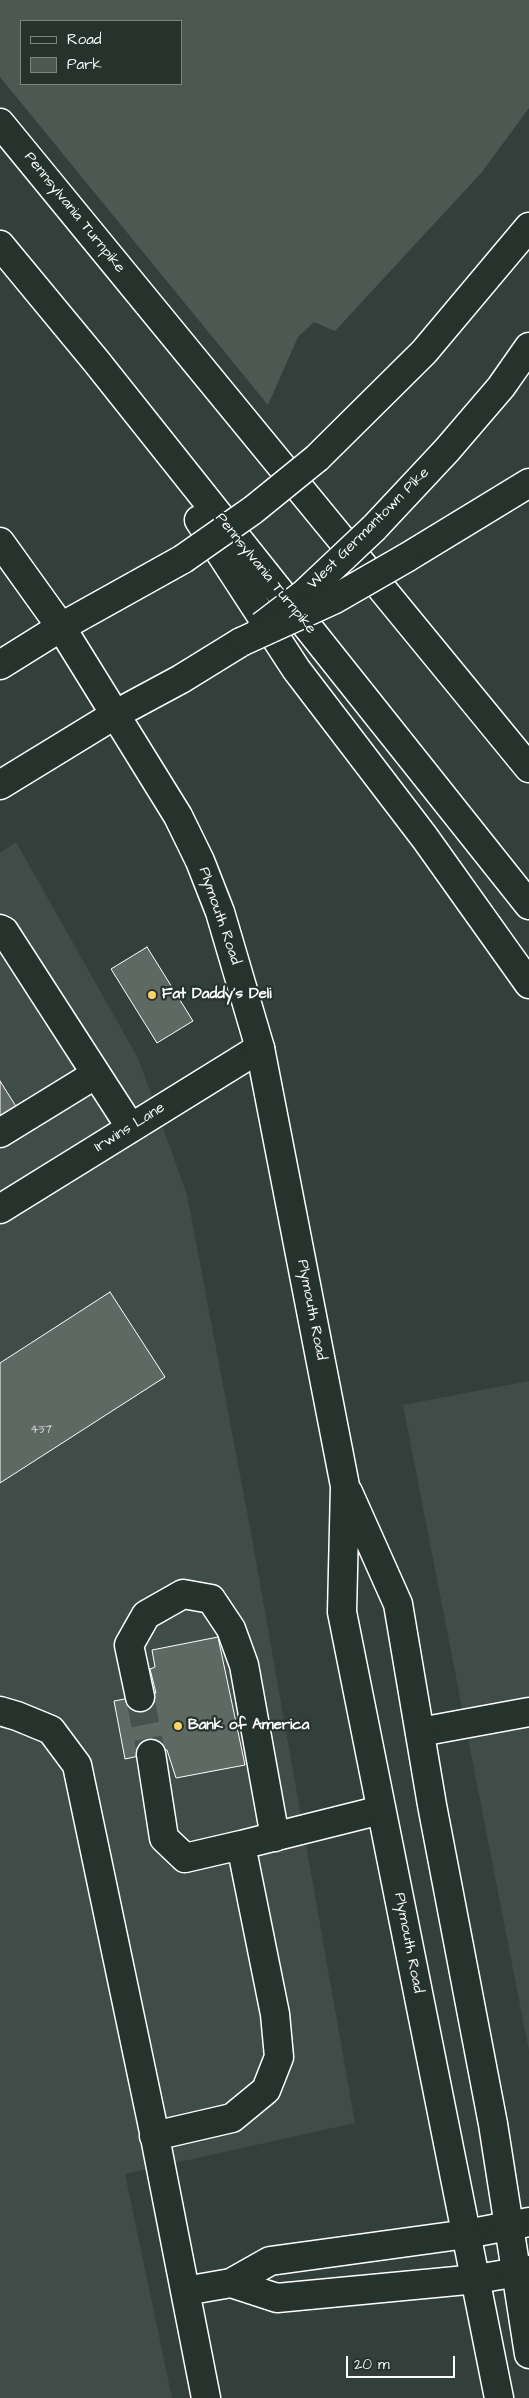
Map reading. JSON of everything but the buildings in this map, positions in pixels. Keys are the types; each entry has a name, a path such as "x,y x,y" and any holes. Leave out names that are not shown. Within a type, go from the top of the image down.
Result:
{"main road":[{"name":"Pennsylvania Turnpike","path":"0,123 529,768"},
{"path":"0,665 61,627 183,559 253,510 317,458 424,352 529,228"},
{"name":"Pennsylvania Turnpike","path":"0,245 96,361 529,905"},
{"name":"West Germantown Pike","path":"0,785 116,714 180,679 241,642 304,594 374,528 447,450 500,386 529,347"},
{"path":"96,361 296,669 420,830 529,984"},
{"path":"241,642 333,600 529,483"},
{"name":"Plymouth Road","path":"0,542 61,627 178,816 200,861 237,965 260,1048 345,1486 342,1612 477,2280 499,2398"},
{"path":"0,929 4,931 131,1128"},
{"name":"Irwins Lane","path":"0,1209 260,1048"},
{"path":"0,1133 96,1074"},
{"name":"Plymouth Road","path":"345,1486 398,1604 492,2124 519,2224 529,2354"},
{"path":"140,1696 129,1645 146,1615 183,1594 211,1599 231,1629 244,1665 275,1837"},
{"path":"0,1711 51,1730 77,1765 206,2398"},
{"path":"420,1732 529,1712"},
{"path":"151,1754 164,1838 185,1858 241,1846 382,1810"},
{"path":"154,2136 232,2118 266,2090 279,2057 275,2014 241,1846"},
{"path":"185,2291 231,2283 270,2261 467,2234 519,2224"},
{"path":"231,2283 277,2298 477,2280 522,2272"}],"shaded area":[{"path":"16,842 138,1058 187,1195 252,1538 355,2123 125,2174 172,2398 0,2398 0,853"},
{"path":"529,1381 529,2051 403,1405"}],"green space":[{"path":"0,0 529,0 529,108 482,172 335,331 314,322 298,337 268,405 0,77"}],"tunnel":[{"path":"140,1697 151,1754"}],"place":[{"name":"Fat Daddy's Deli","path":"152,995"},
{"name":"Bank of America","path":"178,1726"}]}
